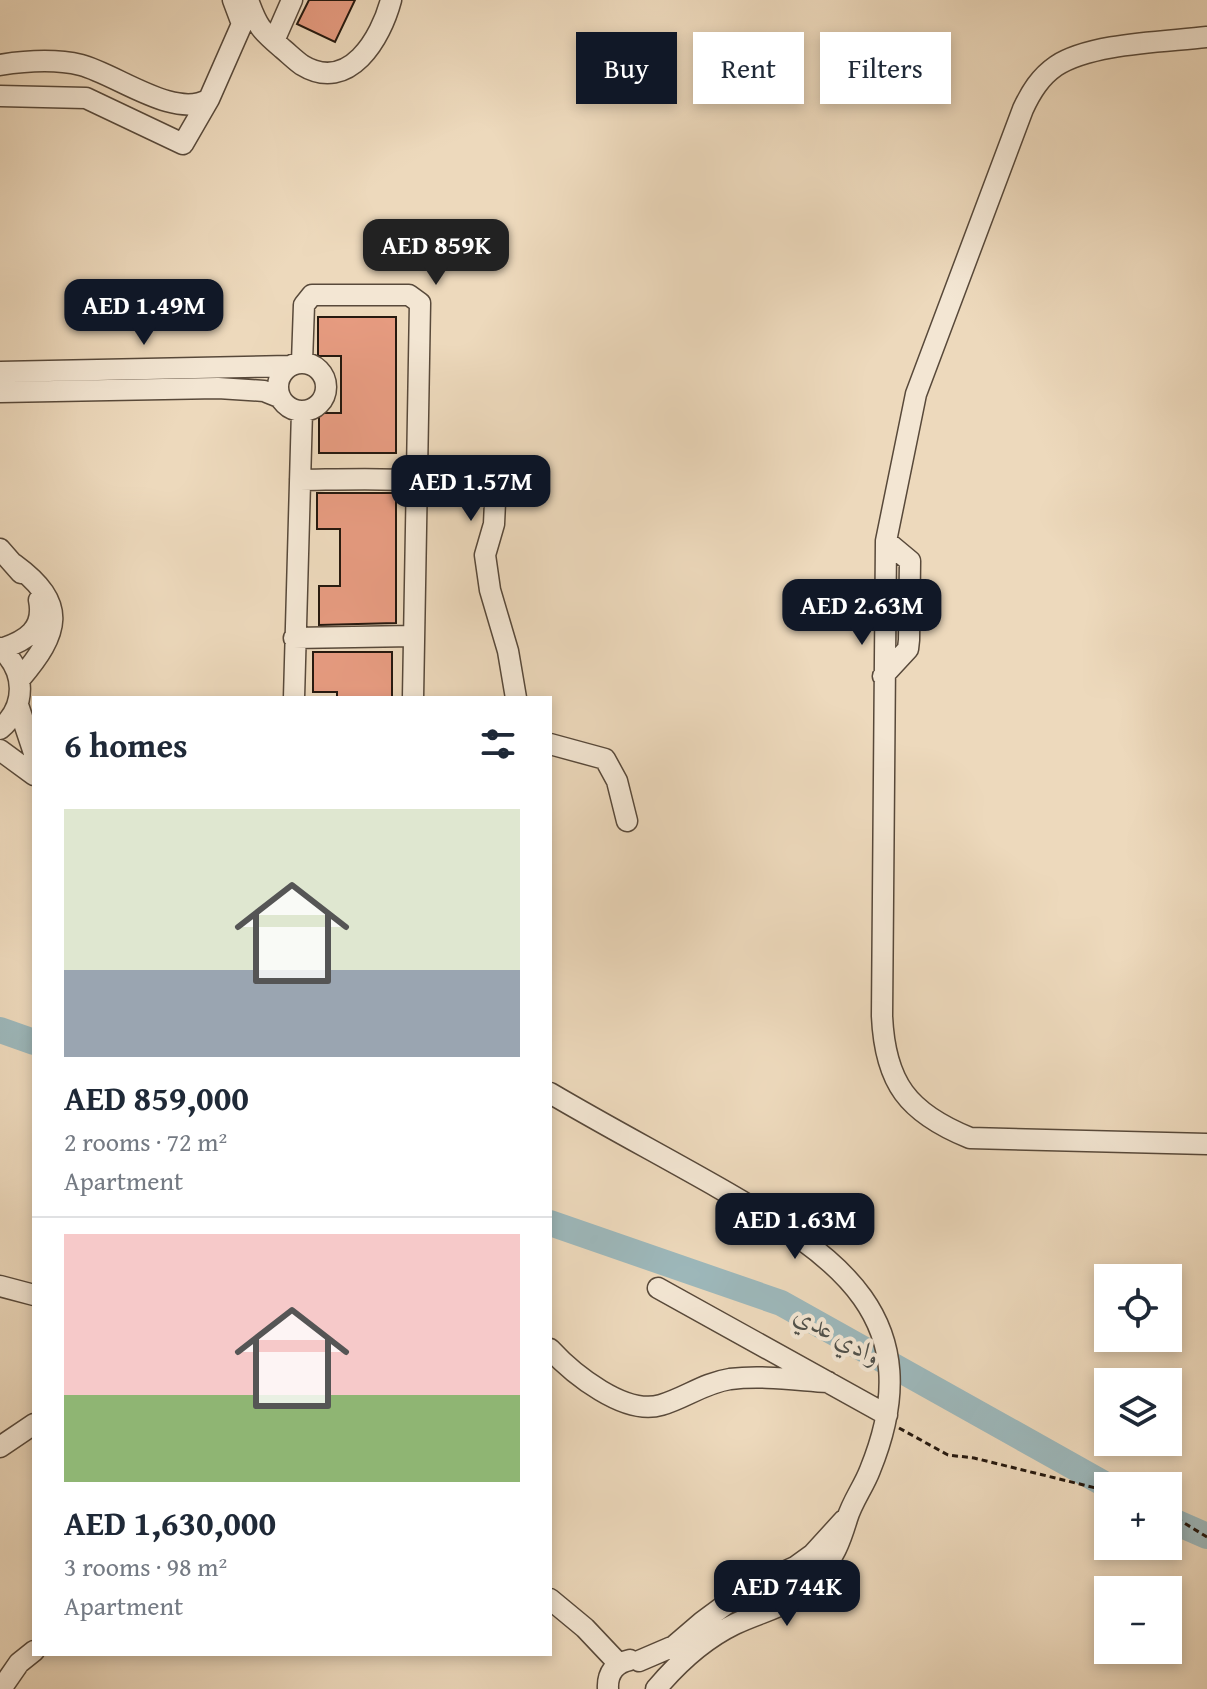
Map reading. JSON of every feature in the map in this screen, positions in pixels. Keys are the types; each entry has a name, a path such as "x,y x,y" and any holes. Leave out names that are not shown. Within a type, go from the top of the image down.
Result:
{"street":[{"path":"0,96 86,98 183,144 209,99 242,24 233,0"},
{"path":"248,0 257,27 303,65 322,72 351,67 373,45 391,0"},
{"path":"274,41 292,0"},
{"path":"1207,37 1081,54 1057,65 1032,92 1003,159 916,394 886,541 882,1016 886,1058 900,1088 922,1112 952,1131 970,1138 1207,1144"},
{"path":"0,65 54,62 94,69 171,103 199,105 209,99"},
{"path":"86,98 94,69"},
{"path":"279,397 279,376 295,364 304,305 312,295 409,295 418,299 422,307 413,696"},
{"path":"0,372 295,364 321,371 326,383 320,403 302,411 289,407 279,397 264,391 218,388 0,392"},
{"path":"294,696 302,411"},
{"path":"300,480 416,481 463,487 487,494 495,502 494,524 485,555 490,590 508,651 516,696"},
{"path":"0,729 18,705 20,679 16,667 0,648 26,639 39,622 41,611 39,600 7,556"},
{"path":"7,556 40,588 49,602 52,617 46,645 20,679"},
{"path":"294,638 413,636"},
{"path":"18,705 32,747"},
{"path":"552,745 605,759 617,781 627,821"},
{"path":"0,750 32,774"},
{"path":"552,1094 762,1213 814,1247 841,1269 862,1295 888,1352 891,1392 882,1440 847,1518 813,1554 795,1567 748,1588 674,1646 629,1662 610,1674 608,1689"},
{"path":"0,1286 32,1294"},
{"path":"658,1288 887,1418"},
{"path":"552,1351 590,1383 617,1399 644,1407 658,1406 709,1384 730,1379 828,1382"},
{"path":"0,1447 32,1425"},
{"path":"656,1689 681,1660 727,1629 788,1604 802,1592 830,1561 845,1534 847,1518"},
{"path":"552,1601 629,1662 654,1675 656,1689"},
{"path":"1,1689 19,1663 32,1653"}],"path":[{"path":"887,1418 948,1455 974,1458 1094,1488"},
{"path":"1182,1522 1207,1537"}],"building":[{"path":"309,0 355,0 335,42 297,24"},
{"path":"318,317 396,317 396,453 319,453 319,413 341,413 341,356 318,356"},
{"path":"317,493 396,493 396,623 319,625 319,586 340,586 340,529 317,529"},
{"path":"313,652 392,652 392,696 337,696 337,692 313,692"}],"waterway":[{"name":"وادي عدي","path":"0,1030 32,1041"},
{"name":"وادي عدي","path":"552,1224 781,1303 1094,1478"},
{"name":"وادي عدي","path":"1182,1525 1207,1536"}]}
